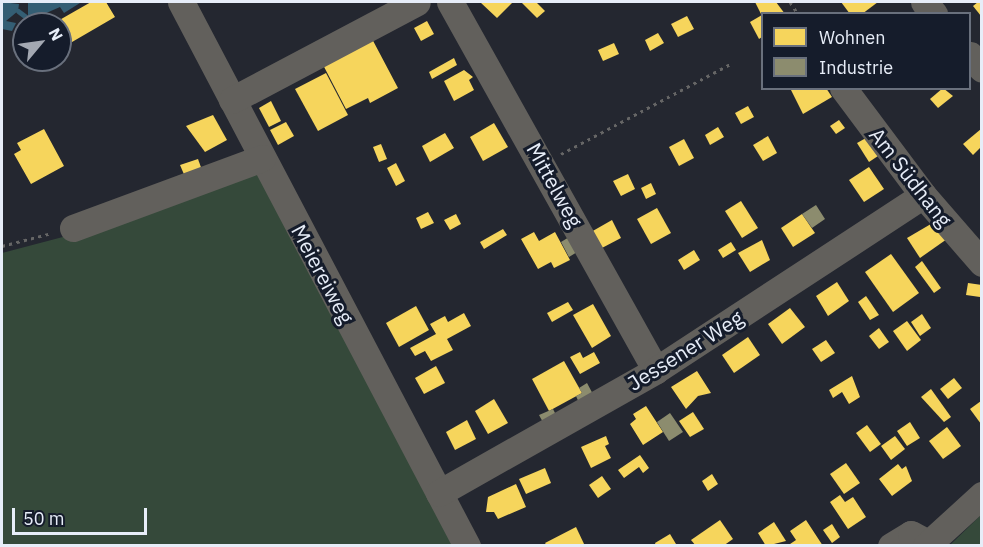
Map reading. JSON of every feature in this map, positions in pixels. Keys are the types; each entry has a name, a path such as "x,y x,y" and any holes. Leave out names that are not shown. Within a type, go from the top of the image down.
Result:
{"street":[{"name":"Meiereiweg","path":"182,2 467,546"},
{"path":"232,100 417,2"},
{"name":"Mittelweg","path":"450,2 543,163 656,370"},
{"path":"971,57 981,69"},
{"name":"Am Südhang","path":"844,90 923,195 981,263"},
{"path":"74,228 262,158"},
{"name":"Jessener Weg","path":"439,493 656,370 923,195"},
{"path":"891,546 911,534 927,544 981,495"}],"path":[{"path":"543,163 730,64"},
{"path":"2,246 74,228"}],"green space":[{"path":"257,168 458,546 2,546 2,253 78,233"},
{"path":"981,515 981,545 950,545"}],"water":[{"path":"2,2 19,4 18,11 12,12 12,16 6,21 12,22 12,31 2,29"},
{"path":"28,2 80,3 66,12 60,7 49,12 28,12"}],"building: Wohnen":[{"path":"91,2 106,2 115,17 72,42 72,13"},
{"path":"480,2 513,2 497,18"},
{"path":"521,2 536,2 545,11 537,18"},
{"path":"755,2 776,2 784,12 761,12 761,14"},
{"path":"841,2 878,2 865,12 848,12"},
{"path":"981,2 981,16 973,6"},
{"path":"687,16 694,29 678,37 671,24"},
{"path":"761,16 761,38 759,39 750,22"},
{"path":"427,21 434,34 421,41 414,28"},
{"path":"658,33 664,43 650,51 645,40"},
{"path":"370,35 398,88 370,103 368,98 346,109 321,61"},
{"path":"614,43 619,54 603,61 598,50"},
{"path":"454,58 457,65 432,79 429,72"},
{"path":"464,70 473,77 469,80 474,90 454,101 444,81"},
{"path":"326,73 348,115 318,131 295,89"},
{"path":"791,90 827,90 832,97 803,114"},
{"path":"941,90 946,90 953,96 938,108 930,99"},
{"path":"271,101 281,121 269,127 259,108"},
{"path":"748,106 754,117 741,124 735,113"},
{"path":"213,115 227,140 205,152 186,126"},
{"path":"839,120 845,128 836,134 830,126"},
{"path":"286,122 294,136 278,145 270,130"},
{"path":"494,123 508,147 483,161 470,137"},
{"path":"718,127 724,137 710,145 705,135"},
{"path":"44,129 64,166 31,184 14,154 21,150 17,143"},
{"path":"981,129 981,147 973,155 963,144"},
{"path":"445,133 454,148 430,162 422,146"},
{"path":"768,136 777,153 763,161 753,145"},
{"path":"866,138 878,156 869,162 857,143"},
{"path":"684,139 694,158 679,166 669,147"},
{"path":"381,144 387,159 379,162 373,147"},
{"path":"198,159 203,173 186,179 180,165"},
{"path":"396,163 405,181 396,186 387,168"},
{"path":"869,167 884,189 864,202 849,180"},
{"path":"628,174 635,189 621,196 613,181"},
{"path":"651,183 656,194 646,199 641,188"},
{"path":"741,201 758,228 742,238 725,211"},
{"path":"657,208 671,233 651,244 637,219"},
{"path":"428,212 434,223 421,229 416,218"},
{"path":"456,214 461,224 450,230 444,220"},
{"path":"802,214 815,233 793,247 781,228"},
{"path":"612,220 621,238 600,249 591,232"},
{"path":"936,221 947,239 920,258 907,238"},
{"path":"503,229 507,235 484,249 480,242"},
{"path":"534,232 539,241 555,232 570,260 554,268 551,262 538,269 521,239"},
{"path":"762,240 770,260 750,272 738,253"},
{"path":"731,242 736,250 723,258 718,250"},
{"path":"694,250 700,260 684,270 678,260"},
{"path":"891,254 919,293 893,312 865,272"},
{"path":"922,261 941,288 934,293 915,267"},
{"path":"837,282 849,301 828,316 816,296"},
{"path":"968,283 982,285 980,297 966,295"},
{"path":"866,296 879,315 870,320 858,302"},
{"path":"568,302 573,310 552,322 547,313"},
{"path":"593,304 611,336 592,348 573,315"},
{"path":"416,306 429,330 399,347 386,323"},
{"path":"790,308 805,327 782,344 768,324"},
{"path":"464,313 471,326 447,339 453,350 431,361 425,351 415,356 410,348 436,334 430,324 445,316 448,322"},
{"path":"922,314 931,328 920,336 911,322"},
{"path":"907,321 921,340 907,351 893,331"},
{"path":"879,328 889,342 879,349 869,336"},
{"path":"748,337 760,355 734,373 722,355"},
{"path":"826,340 835,353 821,362 812,349"},
{"path":"580,352 583,358 594,352 600,363 580,374 570,357"},
{"path":"564,361 582,393 549,411 532,379"},
{"path":"436,366 445,383 424,394 415,378"},
{"path":"697,371 711,393 698,396 686,409 671,387"},
{"path":"852,376 860,397 849,404 842,392 833,398 829,390"},
{"path":"954,378 962,388 948,399 940,389"},
{"path":"931,389 951,417 944,422 921,397"},
{"path":"494,399 508,423 488,434 475,411"},
{"path":"981,401 981,424 970,409"},
{"path":"646,406 663,432 643,445 630,424 636,419 633,414"},
{"path":"693,412 704,429 690,437 679,421"},
{"path":"467,420 476,439 455,450 446,432"},
{"path":"910,422 920,438 907,446 897,431"},
{"path":"867,425 881,444 870,452 856,433"},
{"path":"947,427 961,446 943,459 929,441"},
{"path":"606,436 609,444 605,446 611,458 591,468 581,447"},
{"path":"895,436 905,449 891,460 881,446"},
{"path":"640,455 649,468 643,473 639,467 624,478 618,470"},
{"path":"846,463 860,483 844,494 830,474"},
{"path":"898,464 902,469 906,466 912,481 892,496 879,479"},
{"path":"545,468 551,483 526,494 519,479"},
{"path":"712,474 718,484 708,491 702,481"},
{"path":"602,476 611,489 598,498 589,485"},
{"path":"516,484 526,507 498,519 494,512 486,512 488,497"},
{"path":"840,495 845,502 853,497 866,517 848,529 830,502"},
{"path":"720,520 733,539 723,546 696,546 691,540"},
{"path":"806,520 823,546 787,546 796,540 790,531"},
{"path":"774,522 786,541 766,546 758,533"},
{"path":"832,524 840,537 832,543 823,530"},
{"path":"576,527 585,546 547,546 545,543"},
{"path":"670,534 676,544 656,546 655,543"}],"building: Industrie":[{"path":"816,205 825,219 812,228 802,214"},
{"path":"574,234 582,249 569,257 561,242"},
{"path":"587,383 595,398 580,405 576,396 582,393 579,388"},
{"path":"553,409 558,419 545,426 539,415"},
{"path":"670,413 683,432 669,441 657,422"}]}
